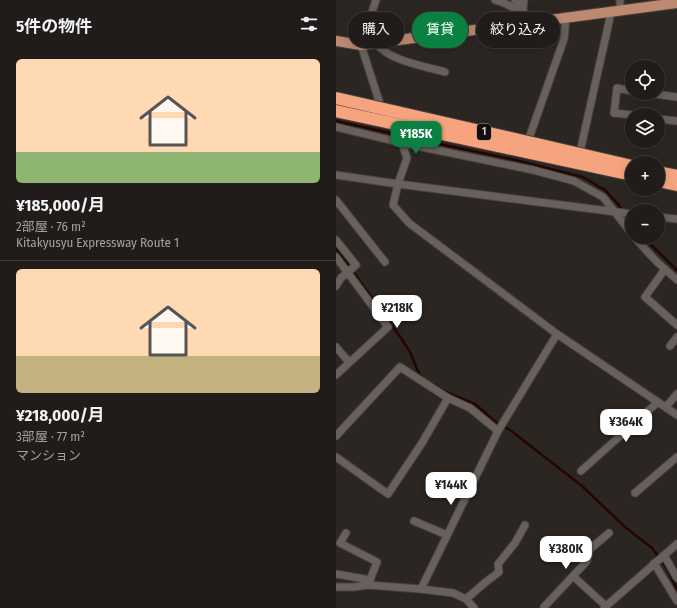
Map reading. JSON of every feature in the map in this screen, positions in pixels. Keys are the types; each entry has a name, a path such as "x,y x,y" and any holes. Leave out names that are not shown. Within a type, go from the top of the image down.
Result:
{"highway":[{"name":"1","path":"336,98 625,164"},
{"name":"1","path":"336,111 625,173"},
{"path":"665,173 677,176"},
{"path":"665,182 677,185"}],"main road":[{"path":"560,19 677,3"},
{"path":"404,40 476,30"},
{"path":"336,41 348,43"}],"street":[{"path":"372,12 376,0"},
{"path":"495,0 524,6"},
{"path":"515,0 524,6"},
{"path":"580,152 620,0"},
{"path":"528,141 564,39 566,18"},
{"path":"362,48 380,104 396,126 407,158 398,184 393,205 409,223 557,334 677,415"},
{"path":"380,48 398,59 445,72"},
{"path":"625,90 617,88 614,113 625,114"},
{"path":"665,95 677,97"},
{"path":"665,120 677,121"},
{"path":"336,127 402,143 533,170 574,181 603,198 625,226"},
{"path":"336,175 625,213"},
{"path":"336,200 385,262"},
{"path":"665,218 677,219"},
{"path":"336,240 356,265 341,278 336,286"},
{"path":"640,244 677,280"},
{"path":"336,257 388,327 336,375"},
{"path":"665,269 645,297 677,325"},
{"path":"421,589 498,431 557,334"},
{"path":"670,346 677,337"},
{"path":"336,347 349,362"},
{"path":"336,436 400,367 448,398 470,408 498,431"},
{"path":"666,408 677,394"},
{"path":"336,457 388,494 422,443 448,398"},
{"path":"581,471 658,402"},
{"path":"635,493 677,457"},
{"path":"414,521 447,535"},
{"path":"466,599 499,572 498,564 516,543 525,524"},
{"path":"336,587 354,587 369,582 377,562 340,543 346,532"},
{"path":"544,608 587,562 590,549 609,533"},
{"path":"573,576 605,607 677,544"},
{"path":"664,555 677,578"},
{"path":"654,563 677,601"},
{"path":"336,574 369,582 453,593 466,599 474,608"}],"waterway":[{"path":"336,121 511,159 583,177 605,190 623,211"},
{"path":"650,244 677,270"},
{"path":"336,248 401,338 410,352 420,376 422,377"},
{"path":"426,380 446,392 475,404 498,424 510,430 582,486 625,527 652,548 666,567 677,589"}]}
